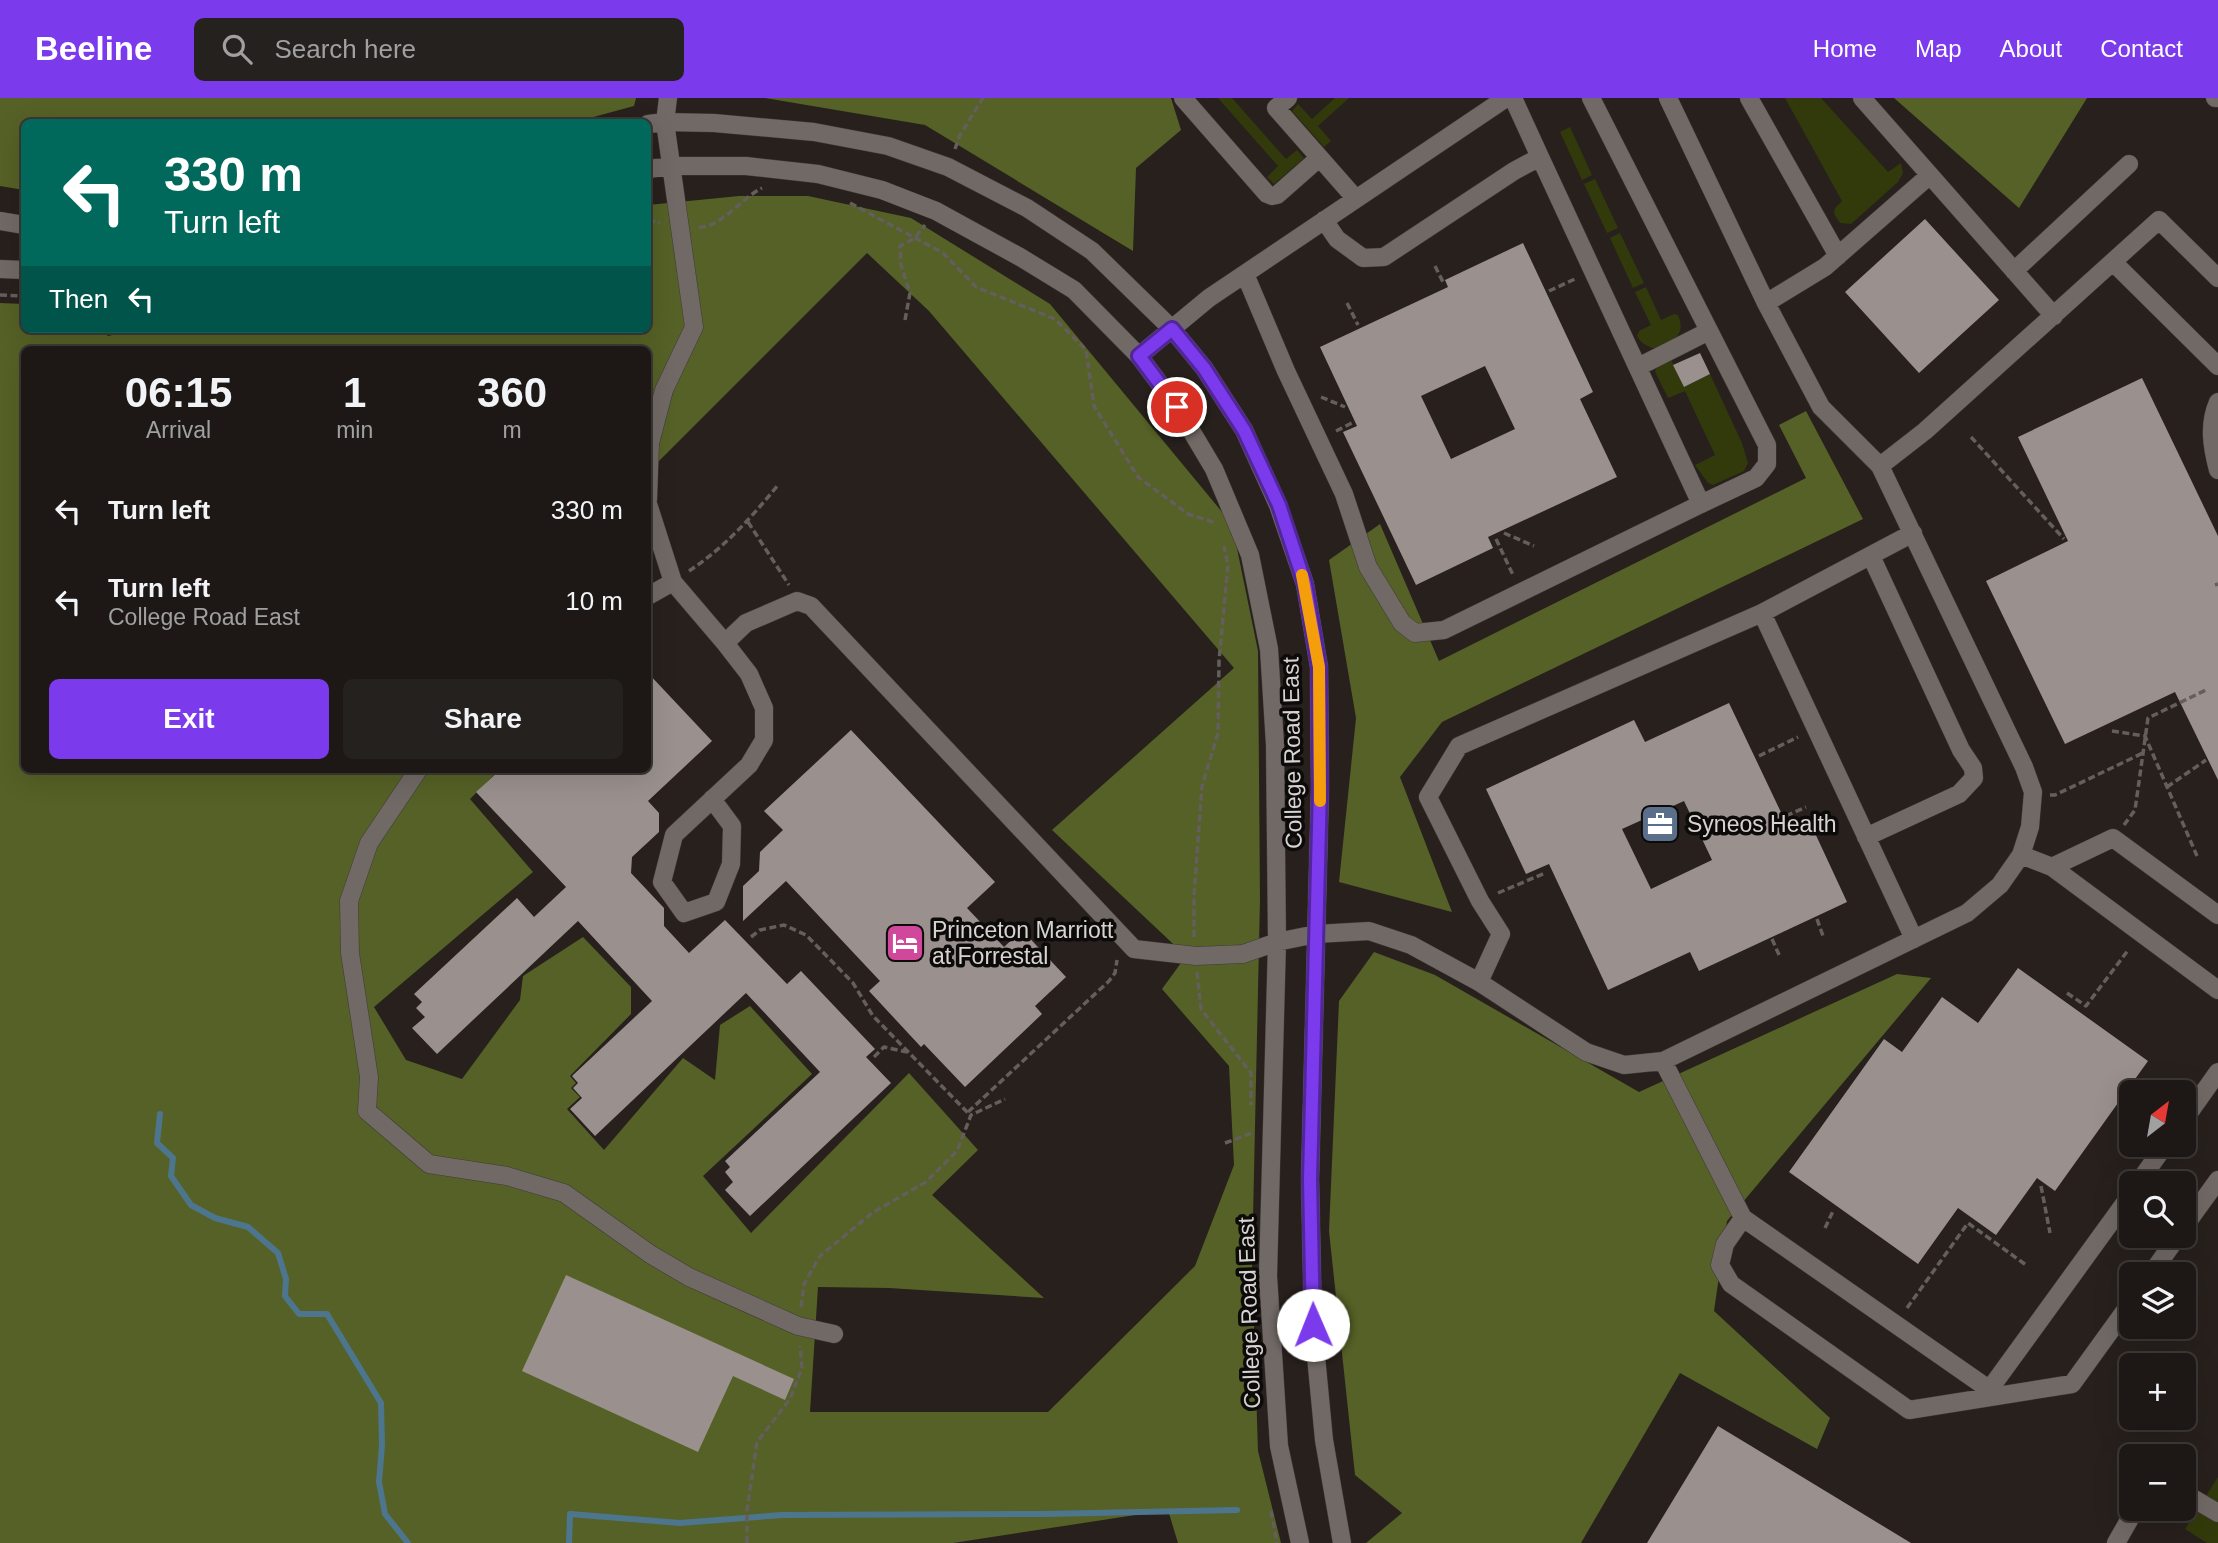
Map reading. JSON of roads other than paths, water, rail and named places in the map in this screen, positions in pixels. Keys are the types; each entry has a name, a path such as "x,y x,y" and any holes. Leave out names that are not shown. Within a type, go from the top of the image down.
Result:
{"street":[{"path":"651,439 664,390 694,327 672,166 656,123 668,98"},
{"path":"1183,98 1267,194 1277,195 1319,158"},
{"path":"1139,356 1209,298 1506,98"},
{"path":"1513,98 1701,504"},
{"path":"1245,274 1286,372 1344,494 1368,567 1402,623 1415,633 1444,629 1756,478 1767,464 1767,445 1591,98"},
{"path":"725,643 746,623 797,601 811,606 1134,949 1195,956 1243,954 1277,942 1316,934 1369,931 1412,944 1479,982 1586,1052 1624,1065 1663,1061 1967,912 2000,885 2021,855 2030,827 2033,792 2024,767 1880,466 1821,407 1766,303 1668,98"},
{"path":"1749,98 1838,256"},
{"path":"1863,98 2053,316"},
{"path":"1277,101 1319,158 1356,199"},
{"name":"College Road East","path":"656,123 714,123 814,132 888,146 948,167 1027,208 1092,251 1172,329 1204,368 1244,430 1279,505 1305,584 1319,667 1320,788 1310,1179 1313,1325 1324,1440 1342,1543"},
{"path":"1324,220 1337,239 1363,258 1384,257 1514,171 1540,157"},
{"path":"2014,271 2129,164"},
{"name":"College Road East","path":"651,169 746,166 818,174 882,191 936,211 1074,290 1139,356 1177,407 1214,470 1250,555 1269,649 1275,745 1277,942 1268,1276 1279,1446 1300,1543"},
{"path":"1766,303 1825,267 1930,175"},
{"path":"1880,466 1925,431 2159,220 2218,278"},
{"path":"0,221 21,224"},
{"path":"2113,262 2218,366"},
{"path":"0,269 21,270"},
{"path":"1638,367 1709,331"},
{"path":"2218,402 2211,429 2218,470"},
{"path":"651,512 673,582 749,674 764,708 764,740 750,765 712,799 674,835 662,883 684,913 716,902 731,864 732,826 712,799"},
{"path":"1479,982 1501,934 1480,901 1428,797 1459,746 1762,613 1913,533"},
{"path":"1866,837 1959,794 1974,778 1973,768 1961,750 1871,556"},
{"path":"651,594 673,582"},
{"path":"1762,613 1914,939"},
{"path":"416,773 369,844 349,901 349,953 369,1077 368,1111 429,1164 507,1176 564,1192 650,1255 689,1278 799,1326 834,1334"},
{"path":"2052,867 2113,838 2218,915"},
{"path":"2021,855 2052,867 2218,990"},
{"path":"1663,1061 1743,1218 1895,1325 1987,1394"},
{"path":"2196,1103 2218,1072"},
{"path":"2196,1210 2218,1180"},
{"path":"1987,1394 2119,1211"},
{"path":"1743,1218 1725,1244 1720,1265 1731,1284 1909,1410 1987,1394 2072,1384 2119,1319"},
{"path":"2196,1500 2218,1513"},
{"path":"2116,1543 2129,1521"}],"waterway":[{"path":"160,1114 157,1143 173,1158 171,1176 191,1205 215,1218 248,1227 278,1253 286,1279 285,1296 299,1314 327,1314 381,1403 379,1482 385,1514 408,1543"},
{"path":"569,1543 570,1514 680,1523 782,1515 1237,1510"}],"place":[{"name":"Syneos Health","path":"1660,824"},
{"name":"Princeton Marriott at Forrestal","path":"905,943"}]}
